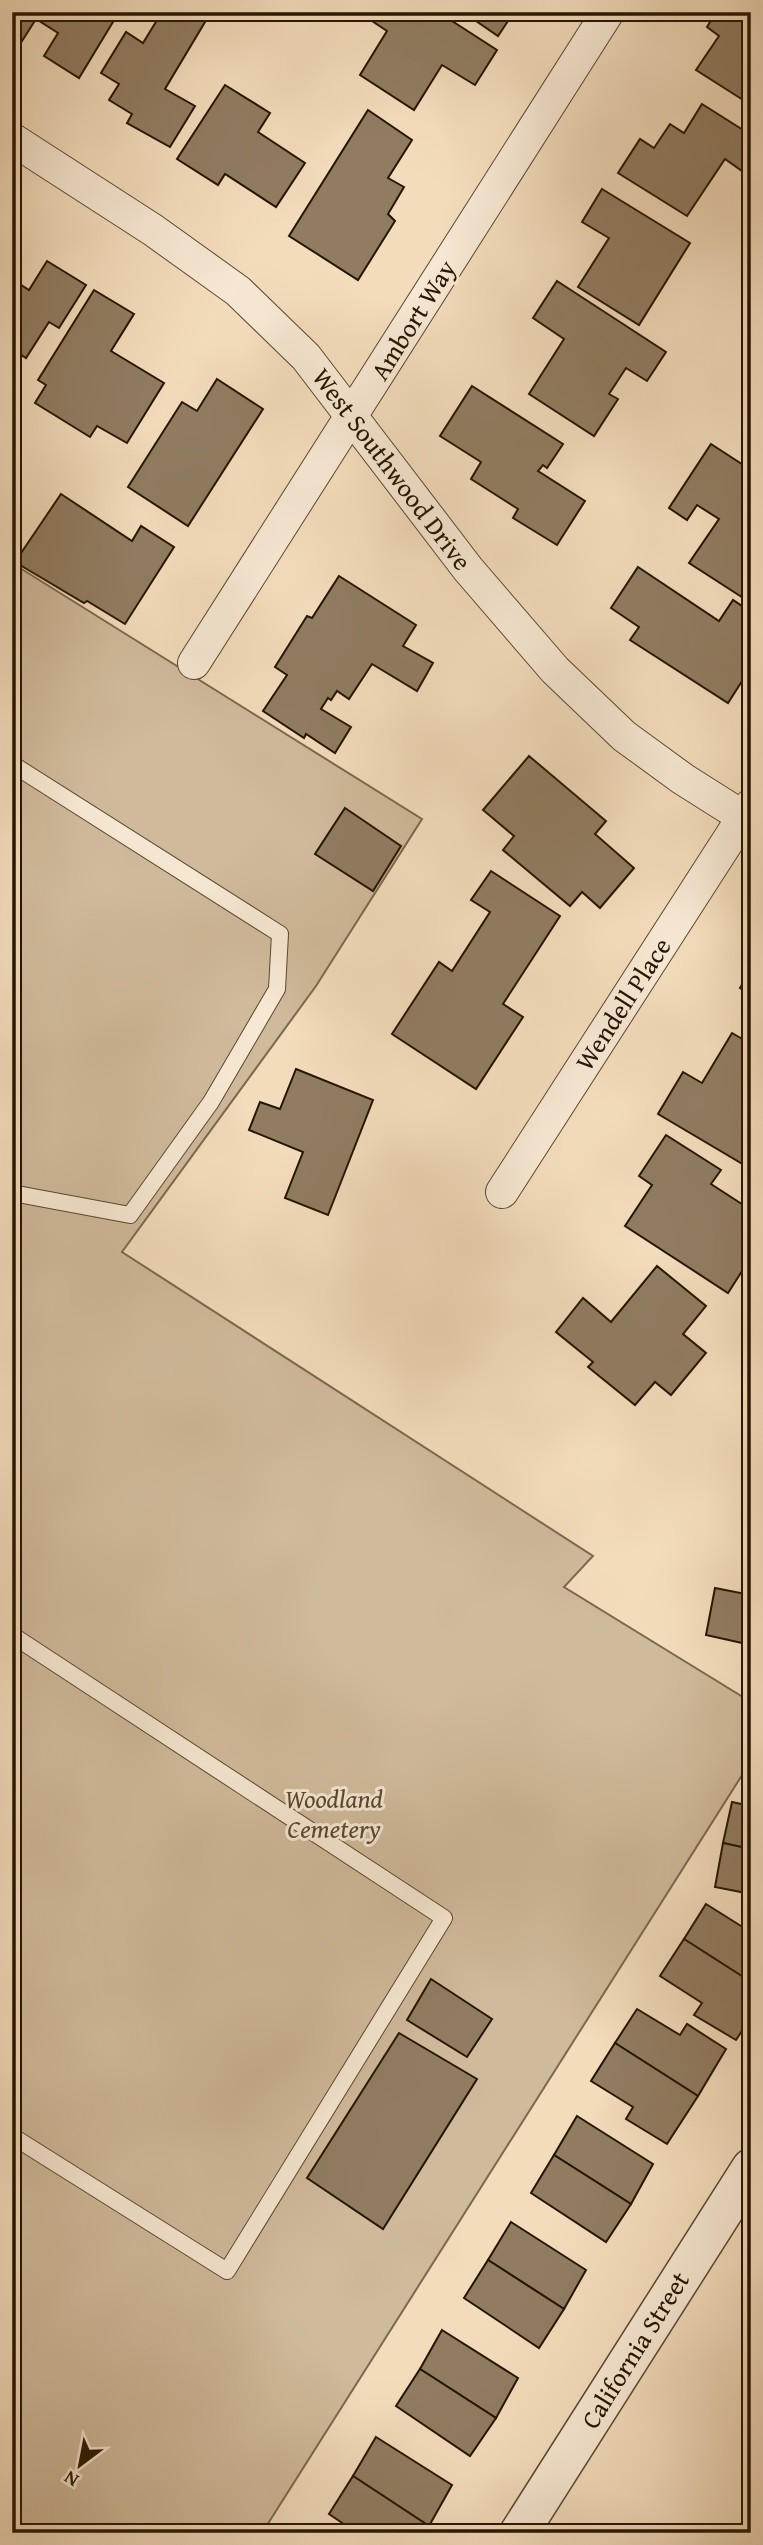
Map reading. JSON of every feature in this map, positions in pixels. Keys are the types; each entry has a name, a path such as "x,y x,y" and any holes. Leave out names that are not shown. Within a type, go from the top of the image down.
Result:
{"street":[{"name":"Ambort Way","path":"194,663 608,12"},
{"name":"West Southwood Drive","path":"12,139 153,230 238,291 306,357 468,569 555,670 624,736 683,779 748,815"},
{"name":"Wendell Place","path":"502,1192 748,815"},
{"name":"California Street","path":"519,2533 746,2187"}],"lane":[{"path":"12,764 280,934 277,989 211,1102 130,1215 12,1194"},
{"path":"12,1634 444,1918 227,2271 12,2136"}],"green space":[{"name":"Woodland Cemetery","path":"12,563 422,819 316,986 122,1252 593,1556 564,1587 751,1702 751,1761 262,2533 12,2533"}],"building":[{"path":"12,12 119,12 79,78 44,56 58,33 36,19 17,49 12,46"},
{"path":"162,12 200,12 208,17 165,89 195,106 170,147 127,123 132,114 109,100 119,84 101,73 126,32 143,43"},
{"path":"378,12 438,12 497,50 475,85 442,65 414,110 360,75 387,31 372,21"},
{"path":"463,12 514,12 498,36"},
{"path":"716,12 751,12 751,105 696,70 719,36 707,27"},
{"path":"225,85 270,113 258,132 305,163 276,207 225,174 218,185 177,159"},
{"path":"702,104 751,135 751,158 742,171 725,159 687,216 618,173 640,139 654,148 670,124 684,133"},
{"path":"368,110 412,140 388,178 404,187 388,214 395,221 358,280 289,236"},
{"path":"602,189 690,243 639,325 578,287 609,238 582,222"},
{"path":"47,261 86,285 59,328 49,322 26,358 12,349 12,279 29,290"},
{"path":"557,281 666,352 647,381 626,368 609,394 618,399 594,436 529,394 564,339 533,318"},
{"path":"94,290 134,314 111,351 164,383 127,443 97,426 90,437 35,403 46,385 38,380"},
{"path":"217,379 263,409 188,526 128,487 182,402 197,411"},
{"path":"472,386 563,444 547,468 543,465 538,471 585,501 557,545 513,518 518,509 471,479 481,462 440,436"},
{"path":"711,444 751,470 751,603 689,563 719,519 697,505 687,520 669,508"},
{"path":"61,494 132,541 141,526 174,547 125,624 15,562"},
{"path":"638,567 719,621 733,600 751,612 751,667 728,703 630,640 639,627 611,608"},
{"path":"339,576 416,625 403,646 433,663 417,691 372,664 349,699 337,691 331,700 328,698 321,709 351,727 335,753 306,734 304,738 263,711 287,675 275,667 307,616 312,618"},
{"path":"529,756 606,821 595,834 634,868 600,908 582,892 570,906 503,850 514,836 483,810"},
{"path":"345,808 401,846 373,891 315,854"},
{"path":"491,871 560,916 503,1004 523,1017 476,1089 392,1034 439,962 452,971 490,912 471,900"},
{"path":"751,970 751,995 740,988"},
{"path":"732,1033 751,1044 751,1169 658,1114 683,1072 702,1083"},
{"path":"296,1069 373,1100 328,1215 285,1198 303,1152 249,1130 260,1102 280,1109"},
{"path":"666,1135 721,1170 711,1184 751,1210 751,1257 728,1293 625,1226 652,1185 639,1176"},
{"path":"657,1266 706,1306 683,1334 706,1353 671,1395 655,1382 635,1405 588,1367 593,1362 556,1332 583,1298 611,1322"},
{"path":"751,1554 751,1577 745,1575"},
{"path":"715,1588 751,1595 751,1645 706,1635"},
{"path":"732,1802 751,1806 751,1849 723,1843"},
{"path":"723,1843 751,1849 751,1894 715,1887"},
{"path":"706,1904 749,1931 751,1929 751,1982 684,1939"},
{"path":"684,1939 751,1982 751,2017 736,2040 694,2015 702,2003 660,1976"},
{"path":"431,1979 492,2019 467,2057 407,2020"},
{"path":"637,2009 680,2035 687,2024 726,2049 698,2096 615,2043"},
{"path":"399,2033 477,2079 383,2229 307,2178"},
{"path":"615,2043 698,2096 667,2144 626,2119 633,2107 591,2081"},
{"path":"577,2116 653,2164 631,2204 554,2155"},
{"path":"554,2155 631,2204 606,2242 531,2193"},
{"path":"511,2222 586,2270 564,2309 488,2260"},
{"path":"488,2260 564,2309 539,2348 464,2298"},
{"path":"442,2330 518,2378 496,2418 420,2369"},
{"path":"420,2369 496,2418 470,2456 396,2406"},
{"path":"376,2437 452,2485 429,2526 353,2476"},
{"path":"353,2476 429,2526 424,2533 357,2533 329,2514"}]}
